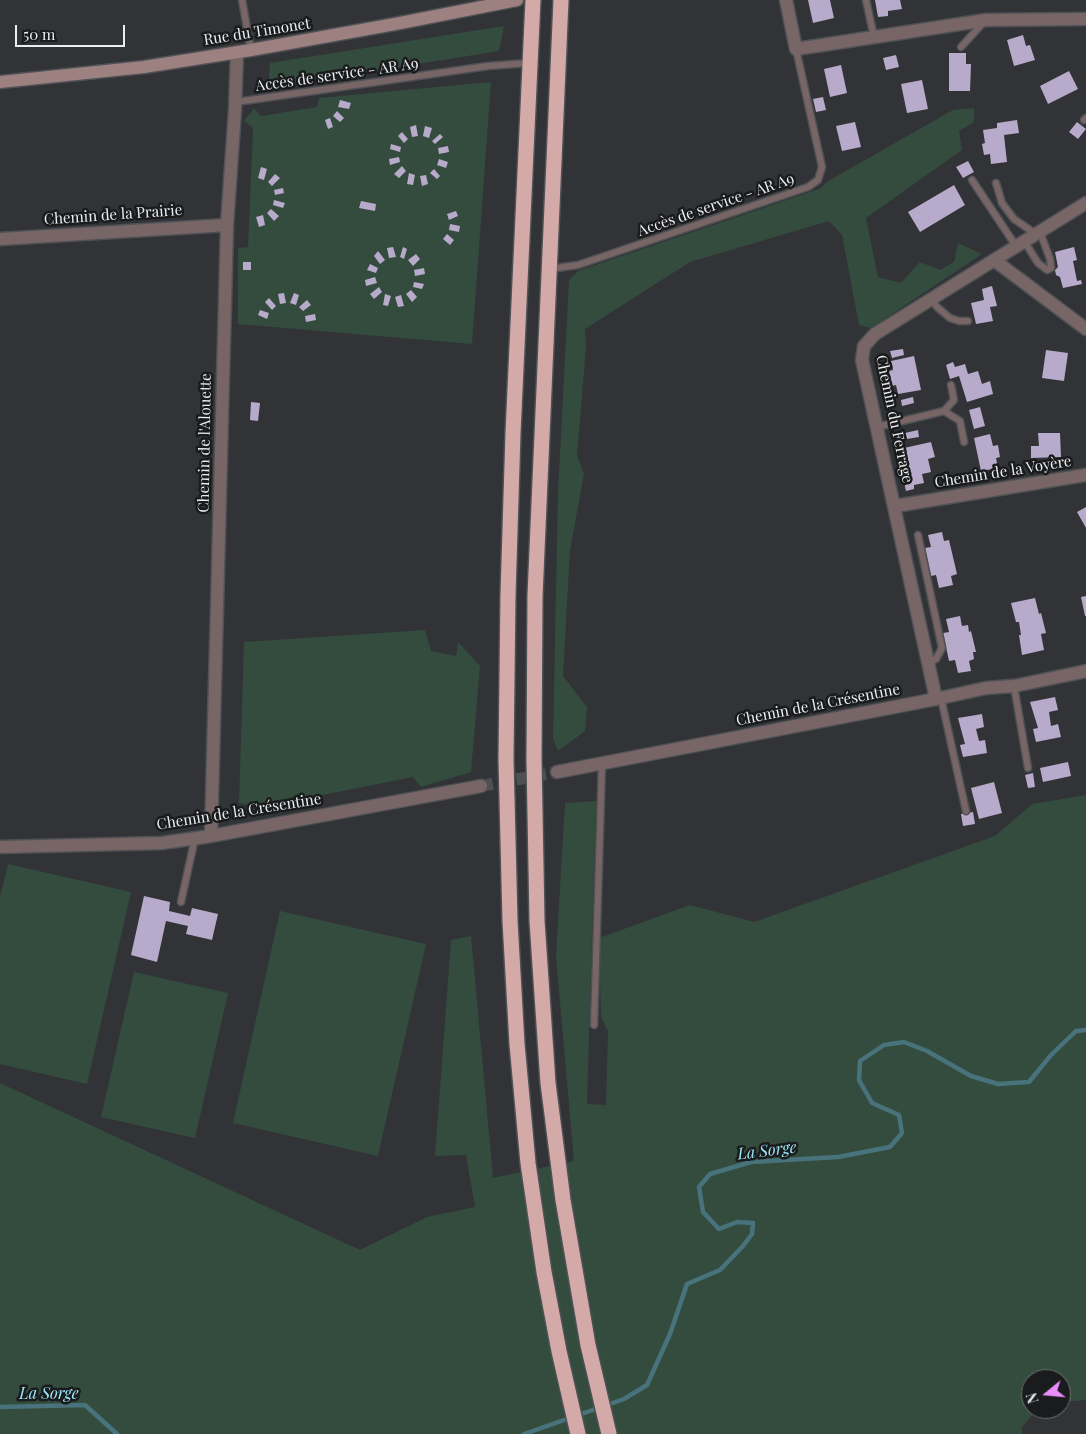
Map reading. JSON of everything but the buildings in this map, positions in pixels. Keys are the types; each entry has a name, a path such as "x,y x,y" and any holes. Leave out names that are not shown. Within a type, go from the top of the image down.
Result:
{"highway":[{"path":"533,0 511,496 506,668 509,903 521,1094 533,1196 553,1318 578,1434"},
{"path":"560,0 535,596 534,807 537,921 548,1083 559,1171 580,1306 609,1434"}],"main road":[{"name":"Rue du Timonet","path":"0,82 144,66 251,50 517,0"}],"street":[{"path":"786,0 796,49 986,20 1086,19"},
{"name":"Chemin de l'Alouette","path":"211,836 227,224 236,102 237,52"},
{"name":"Chemin du Ferrage","path":"939,699 928,663 862,360 864,346 875,334 1086,203"},
{"name":"Chemin de la Prairie","path":"0,239 227,224"},
{"path":"994,260 1086,330"},
{"name":"Chemin de la Voyère","path":"895,506 1086,475"},
{"name":"Chemin de la Crésentine","path":"557,772 939,699 986,688 1014,686 1086,671"},
{"name":"Chemin de la Crésentine","path":"0,847 162,843 211,836 481,786"}],"lane":[{"path":"242,0 251,50"},
{"path":"866,0 874,37"},
{"path":"961,47 970,34 986,20"},
{"name":"Accès de service - AR A9","path":"549,269 578,265 808,187 818,180 822,167 796,49"},
{"name":"Accès de service - AR A9","path":"236,102 488,66 530,63"},
{"path":"972,180 1020,244 1047,270 1051,268 1050,259 1038,233 1014,219 1002,203 996,183"},
{"path":"932,299 937,307 950,318 968,321"},
{"path":"878,427 944,411 954,400 951,385"},
{"path":"944,411 960,421 964,442"},
{"path":"918,535 942,648 936,659 928,663"},
{"path":"1014,686 1028,768"},
{"path":"939,699 966,811"},
{"path":"594,1025 602,764"},
{"path":"181,902 195,838"}],"green space":[{"path":"504,26 499,51 268,88 270,63"},
{"path":"491,82 472,344 238,324 238,248 248,247 253,128 244,121 254,108 261,116 317,107 319,98"},
{"path":"974,108 974,122 959,131 962,150 866,218 878,277 901,283 920,262 940,270 954,262 958,243 982,254 871,328 859,325 842,235 829,221 690,262 585,329 586,347 577,455 584,474 570,550 563,676 587,707 585,731 558,751 553,739 558,493 569,280 578,271 819,189 830,180 953,110"},
{"path":"425,630 431,651 456,656 458,642 480,666 471,772 421,787 413,777 262,807 239,803 244,642"},
{"path":"1086,795 1086,1400 1071,1401 1071,1369 1021,1369 1021,1419 1029,1419 1022,1427 1022,1434 0,1434 0,1083 360,1250 427,1217 475,1207 466,1155 435,1156 451,940 471,936 493,1178 574,1161 556,957 565,803 596,801 587,1104 606,1105 608,1031 601,1017 599,938 690,905 754,922 995,836 1032,804"},
{"path":"8,864 131,892 87,1084 0,1064 0,897"},
{"path":"280,911 426,944 378,1156 233,1123"},
{"path":"134,972 228,993 195,1138 101,1117"}],"waterway":[{"name":"La Sorge","path":"524,1434 624,1399 647,1385 670,1334 687,1284 720,1270 752,1234 753,1223 737,1222 719,1229 703,1212 699,1187 710,1174 751,1162 838,1157 890,1147 902,1133 899,1115 872,1103 859,1080 860,1061 884,1045 904,1042 927,1051 971,1076 998,1084 1029,1082 1051,1055 1076,1031 1086,1030"},
{"name":"La Sorge","path":"0,1407 85,1405 117,1434"}],"tunnel":[{"path":"481,786 557,772"}]}
